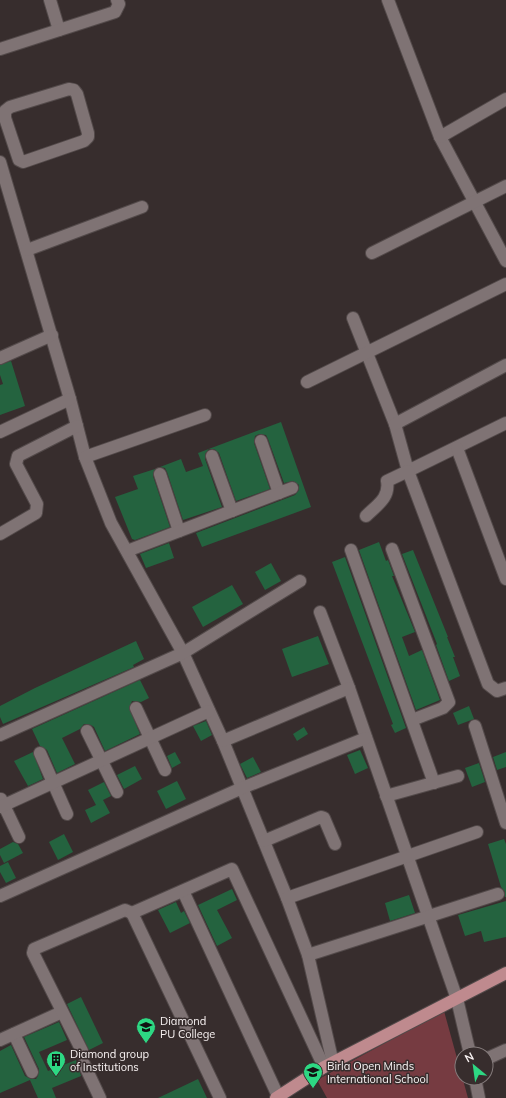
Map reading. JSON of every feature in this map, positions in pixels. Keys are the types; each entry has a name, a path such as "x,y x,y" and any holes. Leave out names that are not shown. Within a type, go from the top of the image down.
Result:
{"main road":[{"path":"277,1097 329,1065 506,973"}],"street":[{"path":"50,0 59,30"},
{"path":"1,45 59,30 115,12 119,4 118,0"},
{"path":"388,0 440,138 506,261"},
{"path":"69,89 74,90 77,94 88,137 84,141 23,162 19,160 16,155 2,119 5,111 10,107 69,89"},
{"path":"440,138 506,99"},
{"path":"0,162 52,335 85,457 111,523 183,653 223,741 287,898 308,955 329,1065"},
{"path":"372,254 506,186"},
{"path":"27,250 142,207"},
{"path":"307,382 506,284"},
{"path":"353,318 395,424 408,471 488,684 497,691 506,688"},
{"path":"0,358 52,335"},
{"path":"395,424 506,365"},
{"path":"0,432 70,399"},
{"path":"85,457 205,415"},
{"path":"366,516 386,498 388,490 387,481 506,423"},
{"path":"0,534 36,512 37,509 37,504 16,464 18,456 77,426"},
{"path":"262,440 279,493"},
{"path":"457,448 506,579"},
{"path":"212,456 232,511"},
{"path":"160,474 180,531"},
{"path":"127,551 292,488"},
{"path":"392,549 449,702 443,708 412,720"},
{"path":"351,550 434,783"},
{"path":"0,735 183,653 300,581"},
{"path":"320,612 349,688 457,998 468,1046"},
{"path":"223,741 349,688"},
{"path":"136,708 165,770"},
{"path":"19,837 1,803 53,782 209,711"},
{"path":"475,726 506,823"},
{"path":"87,731 117,792"},
{"path":"0,896 242,788 366,738"},
{"path":"40,753 67,814"},
{"path":"386,796 458,776"},
{"path":"264,841 321,817 327,822 335,844"},
{"path":"287,898 477,832"},
{"path":"132,913 232,869 329,1065"},
{"path":"183,891 277,1097"},
{"path":"308,955 429,918 498,894"},
{"path":"82,1051 33,953 34,949 125,910 132,913 220,1098"},
{"path":"0,1040 62,1012"},
{"path":"14,1034 32,1072"},
{"path":"494,1055 506,1050"},
{"path":"84,1064 100,1098"},
{"path":"476,1086 478,1098"}],"shaded area":[{"path":"444,1011 454,1047 454,1086 465,1086 468,1098 327,1098 317,1080"}],"building":[{"path":"11,361 25,406 0,415 0,385 3,384 0,375 0,365"},
{"path":"281,422 311,507 202,547 196,533 295,495 299,490 299,485 293,481 284,483 266,435 259,434 255,436 254,443 270,489 236,501 219,453 214,449 209,449 205,454 205,459 222,507 183,520 167,472 165,468 160,467 181,459 186,472 203,466 198,453"},
{"path":"155,469 153,476 170,527 135,540 132,539 115,497 138,489 133,476"},
{"path":"379,542 386,561 388,560 394,576 392,576 415,632 402,637 409,656 422,650 440,700 416,710 359,550"},
{"path":"169,543 174,558 146,568 140,554"},
{"path":"413,550 455,657 453,657 460,676 449,681 436,645 437,644 402,554"},
{"path":"345,557 406,728 395,733 391,725 393,724 332,562"},
{"path":"271,563 281,581 265,590 255,572"},
{"path":"232,585 243,604 203,627 192,607"},
{"path":"318,636 329,664 292,677 282,649"},
{"path":"136,641 144,659 133,665 134,667 3,724 0,717 0,706"},
{"path":"140,680 149,698 141,702 132,701 129,708 140,734 105,751 94,727 84,724 80,729 62,738 75,764 57,773 47,750 40,746 32,729"},
{"path":"469,706 474,719 458,725 453,713"},
{"path":"206,721 212,735 201,741 193,726"},
{"path":"304,727 308,734 297,741 293,734"},
{"path":"360,750 368,768 355,774 347,755"},
{"path":"33,752 43,779 28,786 14,761"},
{"path":"175,752 181,763 172,768 167,756"},
{"path":"506,752 506,767 497,770 493,757"},
{"path":"253,757 261,772 247,778 240,764"},
{"path":"479,763 485,782 472,787 465,768"},
{"path":"135,766 142,779 124,789 117,775"},
{"path":"177,781 186,799 166,809 157,791"},
{"path":"104,782 111,796 103,800 110,813 91,823 85,810 96,805 88,790"},
{"path":"64,834 73,852 58,860 49,842"},
{"path":"504,839 506,844 506,897 505,892 501,887 488,844"},
{"path":"13,842 18,844 23,853 4,863 0,855 0,849"},
{"path":"8,862 16,878 6,883 0,872 0,866"},
{"path":"232,889 237,900 217,910 232,938 217,946 198,905"},
{"path":"409,895 415,913 390,921 385,903"},
{"path":"506,901 506,937 484,942 481,931 465,936 458,915"},
{"path":"176,902 181,913 184,911 190,923 170,933 158,910"},
{"path":"81,997 103,1043 89,1050 67,1004"},
{"path":"59,1022 67,1040 39,1052 48,1071 76,1060 81,1076 52,1088 56,1098 38,1098 30,1080 0,1093 0,1051 11,1045 25,1076 31,1079 36,1079 39,1069 24,1037"},
{"path":"198,1079 207,1098 158,1098"}],"place":[{"name":"Diamond PU College","path":"146,1044"},
{"name":"Diamond group of Institutions","path":"56,1077"},
{"name":"Birla Open Minds International School","path":"313,1089"}]}
